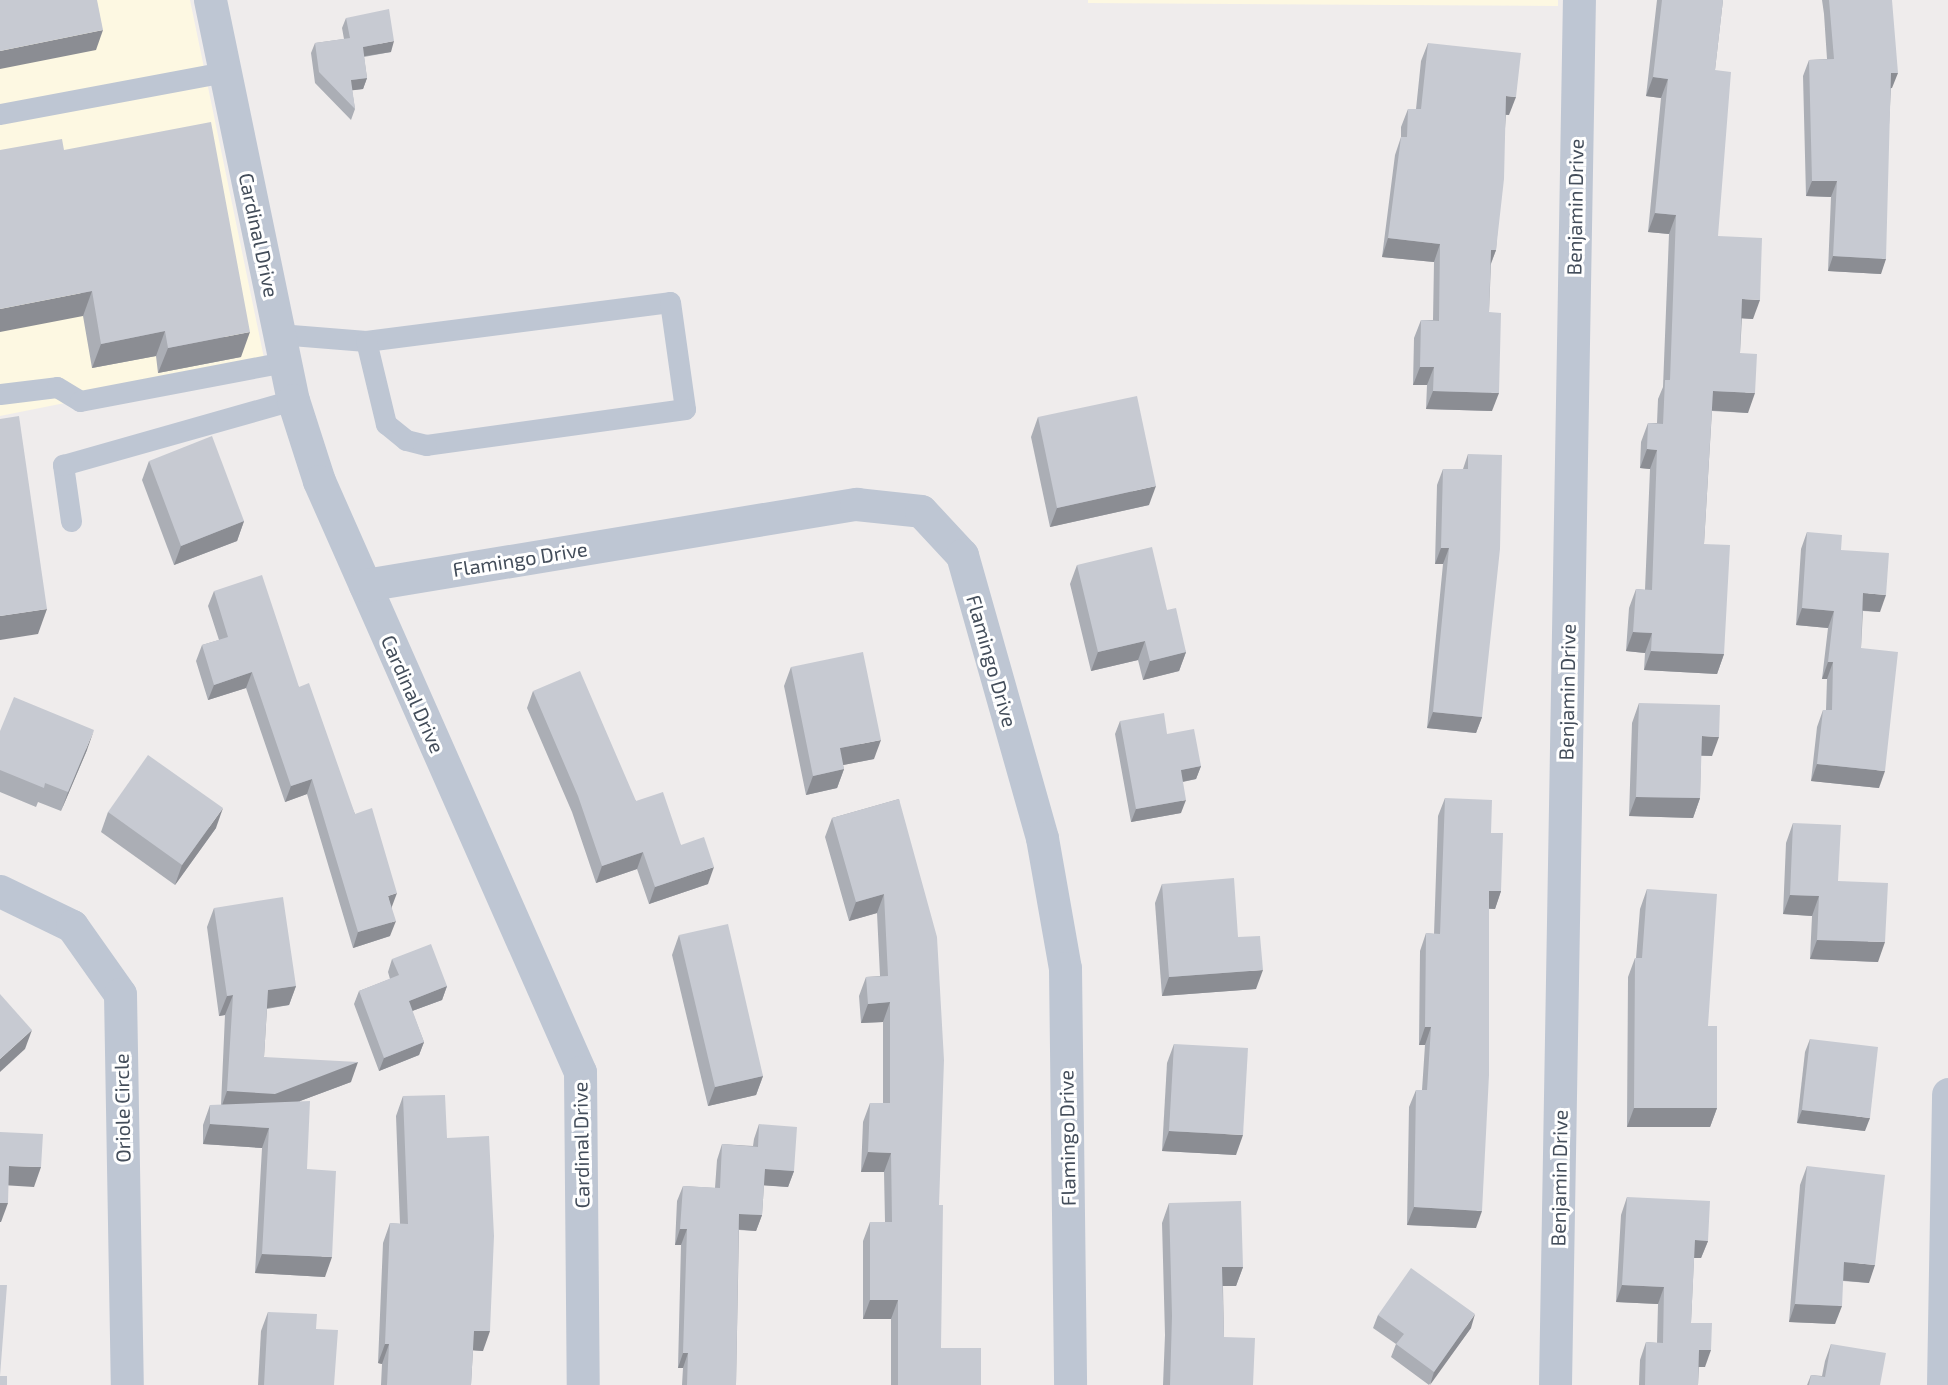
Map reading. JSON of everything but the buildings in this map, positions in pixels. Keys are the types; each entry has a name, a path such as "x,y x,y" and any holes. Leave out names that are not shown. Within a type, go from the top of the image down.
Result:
{"street":[{"name":"Cardinal Drive","path":"210,0 293,400 319,481 580,1072 583,1385"},
{"name":"Benjamin Drive","path":"1555,1385 1579,0"},
{"name":"Flamingo Drive","path":"365,585 856,504 921,511 962,555 1042,838 1065,968 1071,1385"},
{"name":"Oriole Circle","path":"0,891 72,926 120,994 127,1385"},
{"path":"1943,1385 1948,1094"}],"lane":[{"path":"0,114 225,72"},
{"path":"0,394 57,387 80,401 282,348 366,341 670,302 685,409 426,445 406,440 386,424 366,341"},
{"path":"71,521 63,465 293,400"}],"shaded area":[{"path":"0,0 190,0 265,363 0,416"},
{"path":"1088,0 1558,0 1558,6 1088,3"}]}
